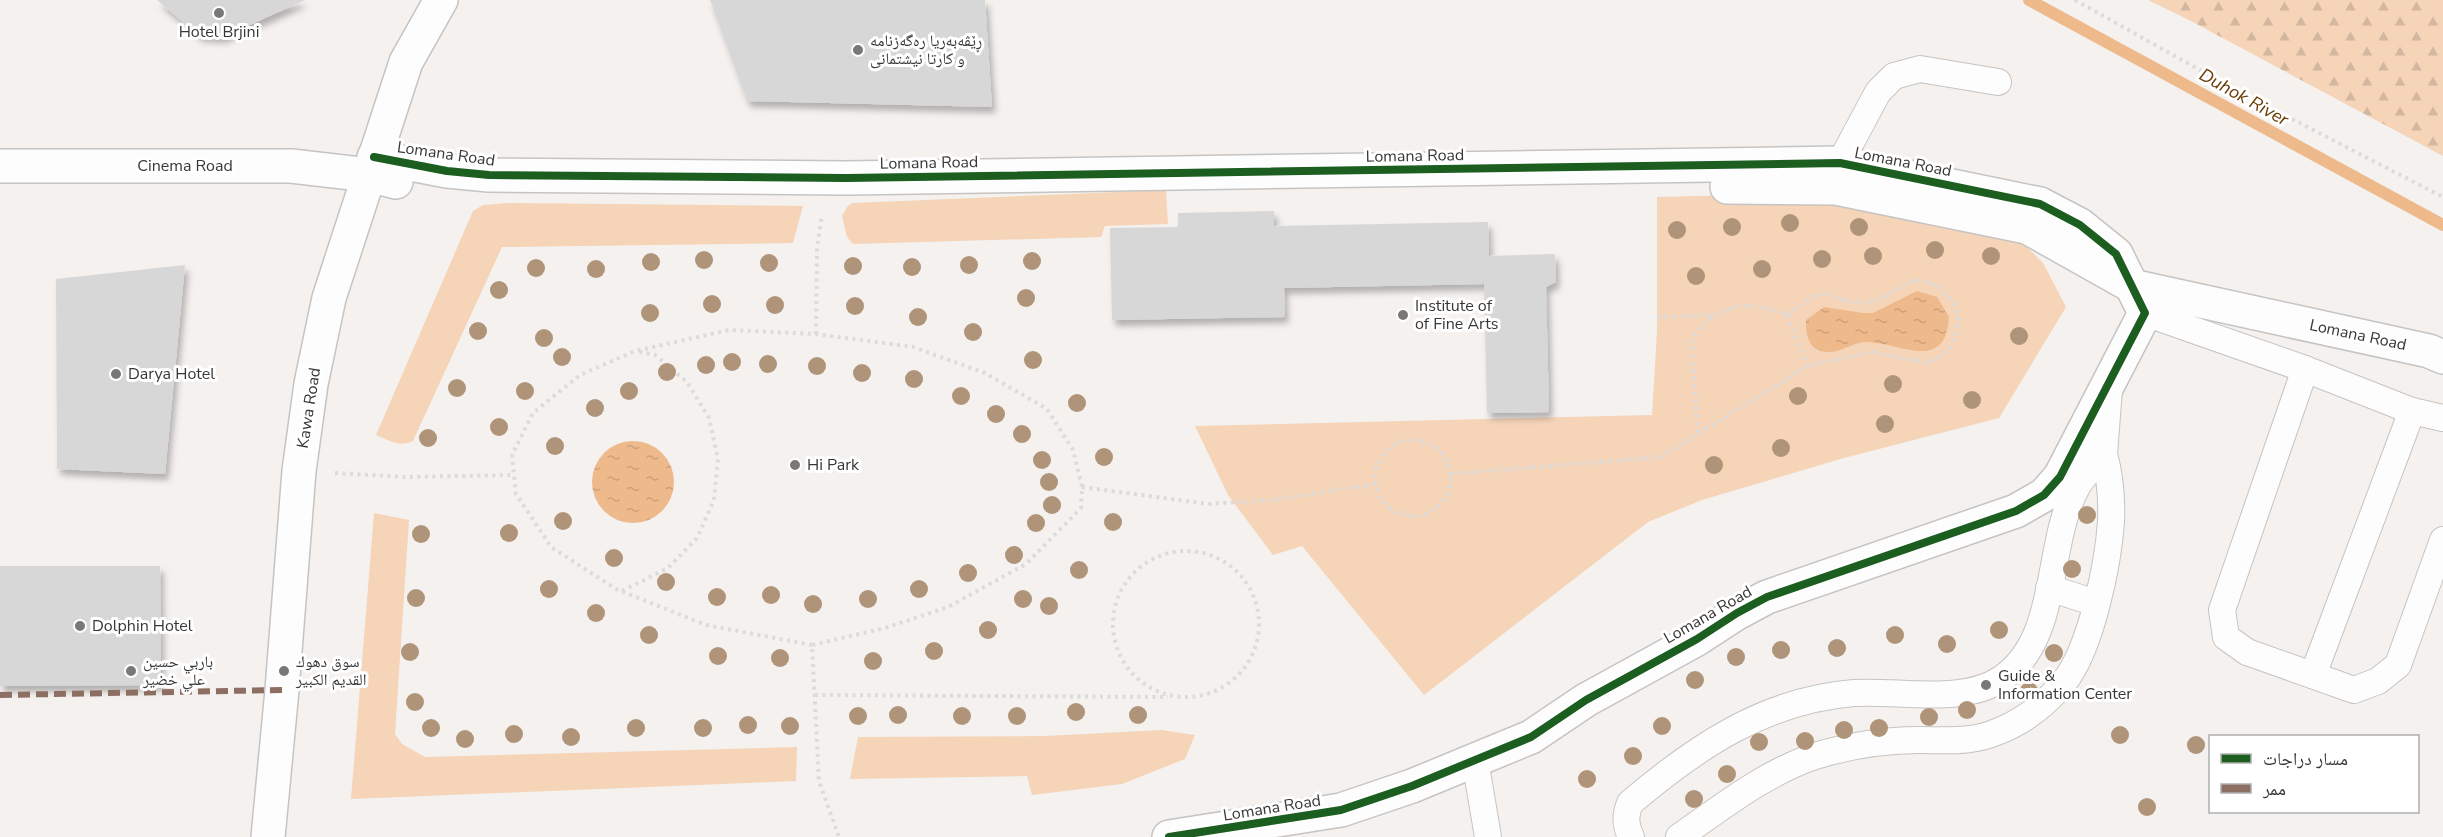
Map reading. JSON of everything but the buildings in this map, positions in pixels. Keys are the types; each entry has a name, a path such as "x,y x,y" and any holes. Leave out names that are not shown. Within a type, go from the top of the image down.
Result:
{"main road":[{"name":"Kawa Road","path":"268,837 299,471 311,384 329,298 406,62 441,0"},
{"name":"Lomana Road","path":"372,166 489,175 834,178 1840,163 2040,204 2080,225 2116,255 2138,300 2109,380 2060,477 2044,495 2016,511 1767,597 1697,639 1586,700 1531,738 1378,799 1341,810 1169,837"},
{"name":"Cinema Road","path":"0,166 372,166"},
{"name":"Lomana Road","path":"372,166 442,192 493,198 825,197 1171,189 1542,186 1836,188 2027,227 2138,300 2429,351 2443,357"}],"lane":[{"path":"1840,163 1878,92 1894,76 1920,69 1998,82"},
{"path":"2138,300 2412,411 2443,417"},
{"path":"2305,369 2222,610 2226,637 2247,652 2354,690 2378,681 2398,665 2443,540"},
{"path":"1678,837 1769,776 1816,756 1865,744 1917,740 1957,742 1999,732 2035,711 2065,681 2084,644 2096,603 2111,521 2109,473 2104,454 2109,380"},
{"path":"2313,675 2412,411"},
{"path":"1631,837 1626,827 1626,814 1630,803 1702,747 1746,722 1774,710 1814,699 1853,693 1970,692 2001,679 2025,656 2040,627 2068,508 2078,486 2104,454"},
{"path":"2049,588 2096,603"},
{"path":"1475,760 1488,837"}],"path":[{"path":"2075,0 2232,88 2443,197"},
{"path":"816,334 817,248 825,197"},
{"path":"1450,474 1661,457 1807,366 1873,352 1927,363 1940,357 1950,348 1956,335 1958,320 1956,307 1938,287 1927,282 1913,280 1879,300 1862,303 1845,301 1828,294 1815,295 1787,315"},
{"path":"1698,432 1690,343 1696,330 1715,315 1734,308 1758,306 1787,315"},
{"path":"1657,316 1715,315"},
{"path":"1787,315 1807,366"},
{"path":"729,330 816,334 913,347 985,373 1047,409 1073,450 1082,487 1081,508 1026,564 948,607 885,628 812,645 706,625 610,586 551,547 516,494 512,455 533,413 580,375 635,351 729,330"},
{"path":"622,591 668,568 697,538 714,500 718,459 709,418 687,382 655,355 635,351"},
{"path":"1413,440 1434,446 1442,454 1450,474 1450,486 1439,505 1418,515 1395,511 1379,495 1375,484 1375,473 1384,453 1402,441 1413,440"},
{"path":"299,471 405,477 514,475"},
{"path":"1082,487 1208,504 1272,500 1375,484"},
{"path":"815,695 1197,698 1221,690 1239,676 1253,656 1260,632 1258,608 1249,586 1233,568 1213,555 1189,550 1164,554 1142,564 1125,582 1114,604 1112,629 1118,653 1131,674 1150,689 1173,697"},
{"path":"812,645 819,781 839,837"}],"green space":[{"path":"2148,0 2443,0 2443,156 2189,20"},
{"path":"1166,190 1168,224 1105,226 1101,237 853,244 847,237 842,216 852,203"},
{"path":"1828,193 2016,236 2043,263 2066,307 1999,418 1844,458 1702,500 1648,522 1424,695 1302,546 1273,555 1228,495 1195,426 1652,415 1657,331 1657,197"},
{"path":"511,203 803,206 793,243 502,247 413,441 399,443 376,435 473,211 483,205"},
{"path":"374,513 409,520 395,734 402,744 425,757 797,747 796,781 351,799"},
{"path":"1161,730 1195,735 1185,759 1122,784 1032,795 1027,776 850,779 858,737 1045,736"}],"water":[{"path":"1917,291 1937,297 1949,317 1946,335 1939,345 1930,350 1918,351 1865,342 1838,351 1827,352 1816,349 1810,343 1806,320 1824,307 1873,313"},
{"path":"625,441 641,441 656,448 667,459 674,474 671,498 662,511 641,523 625,523 610,516 599,505 592,490 592,474 599,459 610,448"}],"waterway":[{"name":"Duhok River","path":"2029,0 2443,225"}],"marked path":[{"path":"0,695 282,690"}],"cycle path":[{"path":"374,157 447,171 489,175 846,178 1840,163 2040,204 2080,225 2116,254 2145,313 2060,477 2044,495 2016,511 1767,597 1697,639 1586,700 1531,737 1412,786 1341,810 1169,837"}],"place":[{"name":"Hotel Brjini","path":"219,13"},
{"name":"ڕێڤەبەریا رەگەزنامە و کارتا نیشتمانی","path":"858,50"},
{"name":"Institute of of Fine Arts","path":"1403,315"},
{"name":"Darya Hotel","path":"116,374"},
{"name":"Hi Park","path":"795,465"},
{"name":"Dolphin Hotel","path":"80,626"},
{"name":"باربي حسين علي خضير","path":"131,671"},
{"name":"سوق دهوك القديم الكبير","path":"284,671"},
{"name":"Guide & Information Center","path":"1986,685"}]}
